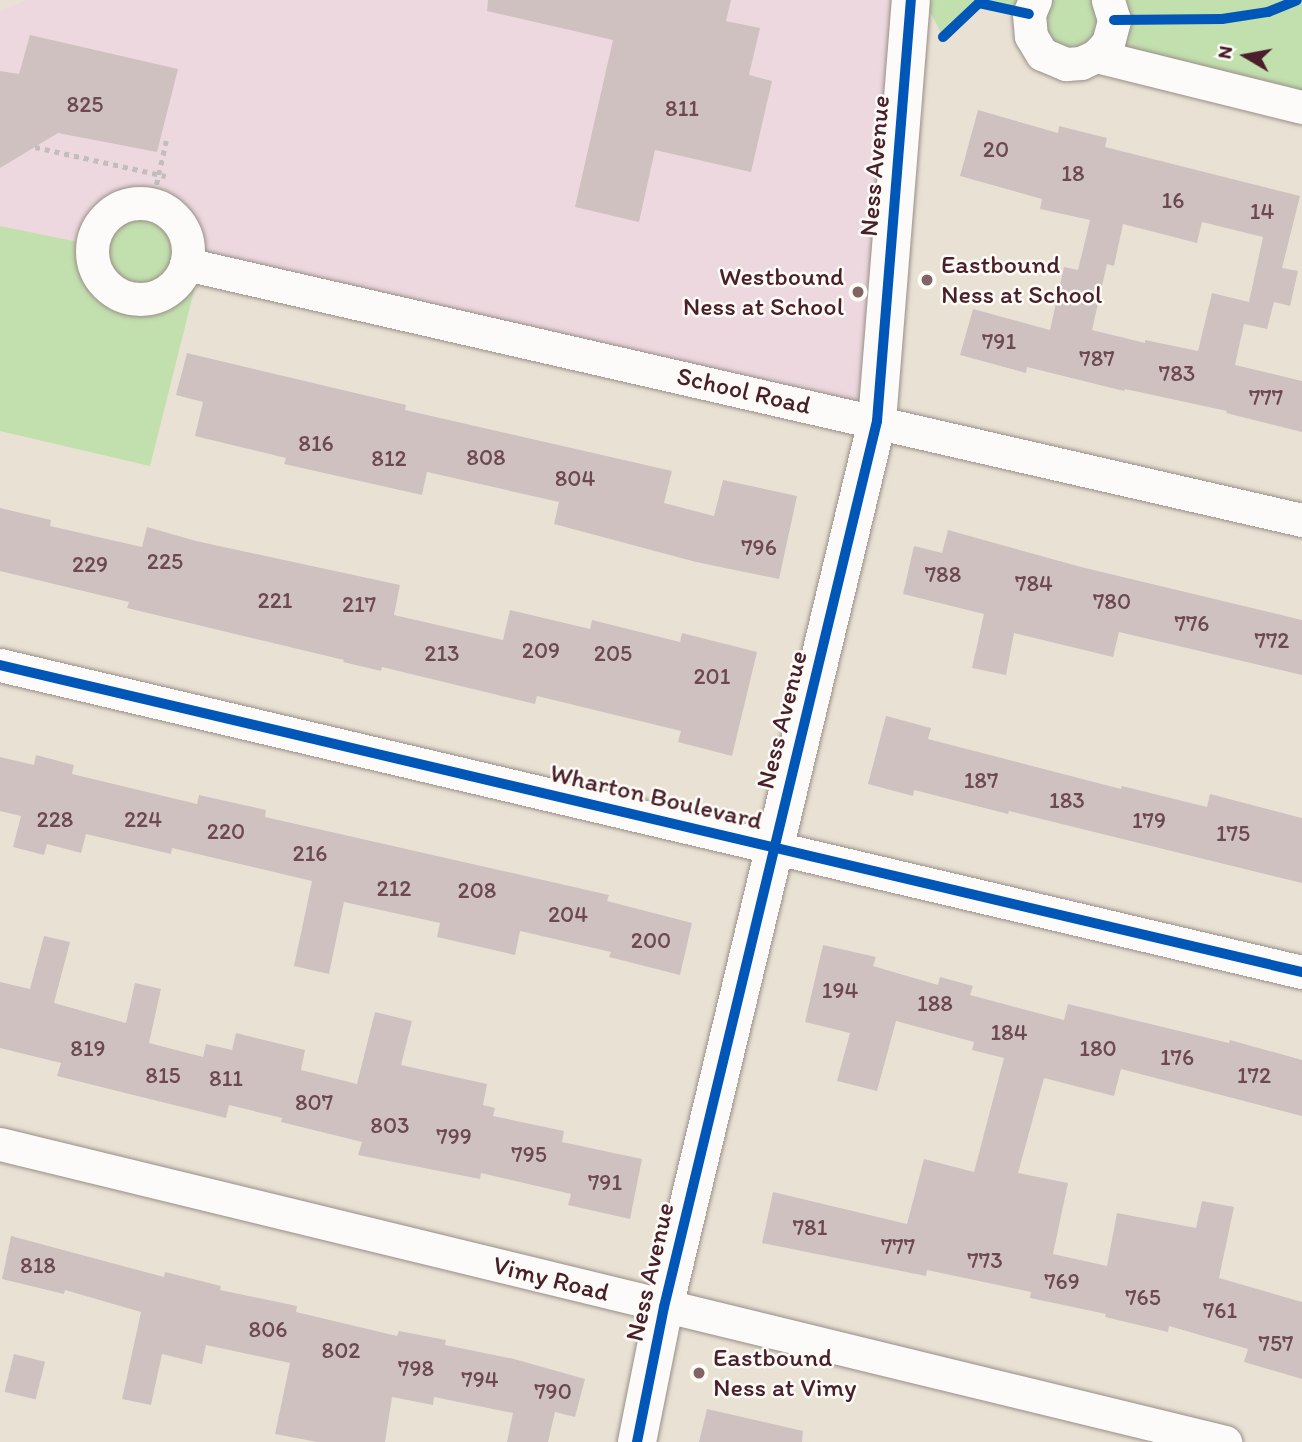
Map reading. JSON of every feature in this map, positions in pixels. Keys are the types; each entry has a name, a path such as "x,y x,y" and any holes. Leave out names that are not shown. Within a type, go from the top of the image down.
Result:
{"street":[{"name":"Ness Avenue","path":"637,1442 664,1307 877,421 911,0"},
{"path":"1035,0 1029,14 1031,36 1042,54 1066,64 1081,63 1096,56 1108,43 1113,29 1108,0"},
{"path":"1096,56 1302,107"},
{"path":"159,185 188,242 186,264 177,282 165,293 149,298 132,298 116,292 101,278 94,262 93,246 97,230 107,216 159,185"},
{"name":"School Road","path":"186,264 1302,520"},
{"name":"Wharton Boulevard","path":"0,665 1302,972"},
{"name":"Vimy Road","path":"0,1144 1225,1442"}],"path":[{"path":"35,147 159,185 166,141"}],"shaded area":[{"path":"27,0 912,0 877,421 200,267 0,226 0,11"}],"green space":[{"path":"924,0 1302,0 1302,107 1066,63 1029,14 979,3 943,37"},
{"path":"124,205 158,205 172,214 182,226 188,242 186,264 200,267 150,466 0,431 0,226 93,245 97,230 107,216"}],"building":[{"path":"488,0 731,0 726,21 760,28 749,75 772,81 751,172 655,150 639,222 575,207 613,40 487,11"},
{"path":"30,35 178,69 157,152 58,133 0,168 0,71 19,74"},
{"path":"978,110 1058,133 1059,126 1107,138 1105,147 1300,196 1282,268 1298,271 1290,306 1274,302 1267,329 1244,324 1235,365 1302,381 1302,432 1226,413 1227,411 1125,389 1124,391 1027,367 1026,373 960,355 973,309 1050,330 1064,267 1078,270 1090,220 1040,209 1042,199 960,176","holes":["1202,222 1263,237 1249,302 1212,293 1198,351 1145,340 1145,343 1092,330 1107,264 1114,266 1123,224 1197,243"]},
{"path":"187,353 406,405 405,410 672,471 664,503 714,516 723,480 797,496 779,579 696,562 554,524 559,502 427,472 422,495 284,464 286,458 195,436 203,402 176,395"},
{"path":"0,508 51,520 50,526 142,547 147,527 196,541 400,585 394,615 503,640 510,610 590,629 592,620 680,642 682,633 757,652 732,756 678,742 681,731 537,696 535,704 382,667 381,671 127,608 129,602 0,571"},
{"path":"948,530 1081,567 1302,620 1302,675 1119,632 1113,657 1014,633 1006,675 972,668 984,614 903,594 914,546 942,553"},
{"path":"886,716 931,728 928,739 1121,789 1122,786 1207,807 1210,794 1302,818 1302,883 1009,811 1008,814 914,790 913,796 868,784"},
{"path":"36,755 74,765 72,774 197,804 199,795 266,810 265,817 609,895 607,901 692,923 680,975 609,957 611,952 520,931 515,955 437,937 440,923 344,902 329,974 294,966 312,881 172,848 171,854 86,834 81,853 47,844 44,855 13,847 21,816 0,811 0,757 34,765"},
{"path":"44,936 70,942 54,1003 126,1023 135,983 161,989 149,1043 203,1057 206,1044 232,1050 236,1033 305,1050 301,1070 357,1084 375,1012 412,1021 401,1065 487,1084 483,1105 495,1108 493,1116 564,1131 562,1142 642,1159 630,1219 568,1205 571,1194 481,1173 480,1179 358,1155 362,1142 281,1122 282,1118 229,1105 226,1118 57,1076 61,1063 0,1048 0,982 30,989"},
{"path":"823,945 876,957 873,966 938,985 940,977 973,986 970,995 1064,1020 1068,1004 1229,1043 1230,1040 1302,1060 1302,1116 1121,1069 1114,1096 1044,1078 1018,1173 1068,1183 1053,1254 1107,1266 1117,1213 1196,1228 1202,1201 1234,1207 1219,1278 1302,1302 1302,1379 1244,1362 1248,1349 1169,1326 1168,1332 1105,1317 1106,1314 1030,1298 1031,1292 927,1270 926,1276 762,1243 773,1192 907,1224 924,1159 974,1172 1004,1058 972,1050 974,1042 896,1021 877,1091 837,1081 850,1033 805,1022"},
{"path":"11,1236 164,1277 165,1272 221,1286 220,1290 297,1306 296,1312 397,1336 399,1331 446,1340 445,1345 514,1359 585,1379 575,1417 555,1412 548,1442 507,1442 513,1413 434,1397 433,1405 392,1397 385,1442 317,1442 275,1434 290,1363 206,1345 202,1364 162,1354 151,1405 122,1399 141,1312 65,1290 64,1294 2,1279"},
{"path":"14,1354 45,1362 36,1400 5,1392"},
{"path":"707,1409 803,1431 802,1442 699,1442"}],"cycle path":[{"path":"637,1442 664,1307 877,421 911,0"},
{"path":"1114,20 1222,19 1268,12 1297,0"},
{"path":"943,37 979,3 1029,14"},
{"path":"0,665 1302,972"}],"place":[{"name":"Eastbound Ness at School","path":"927,280"},
{"name":"Westbound Ness at School","path":"858,292"},
{"name":"Eastbound Ness at Vimy","path":"699,1373"}]}
